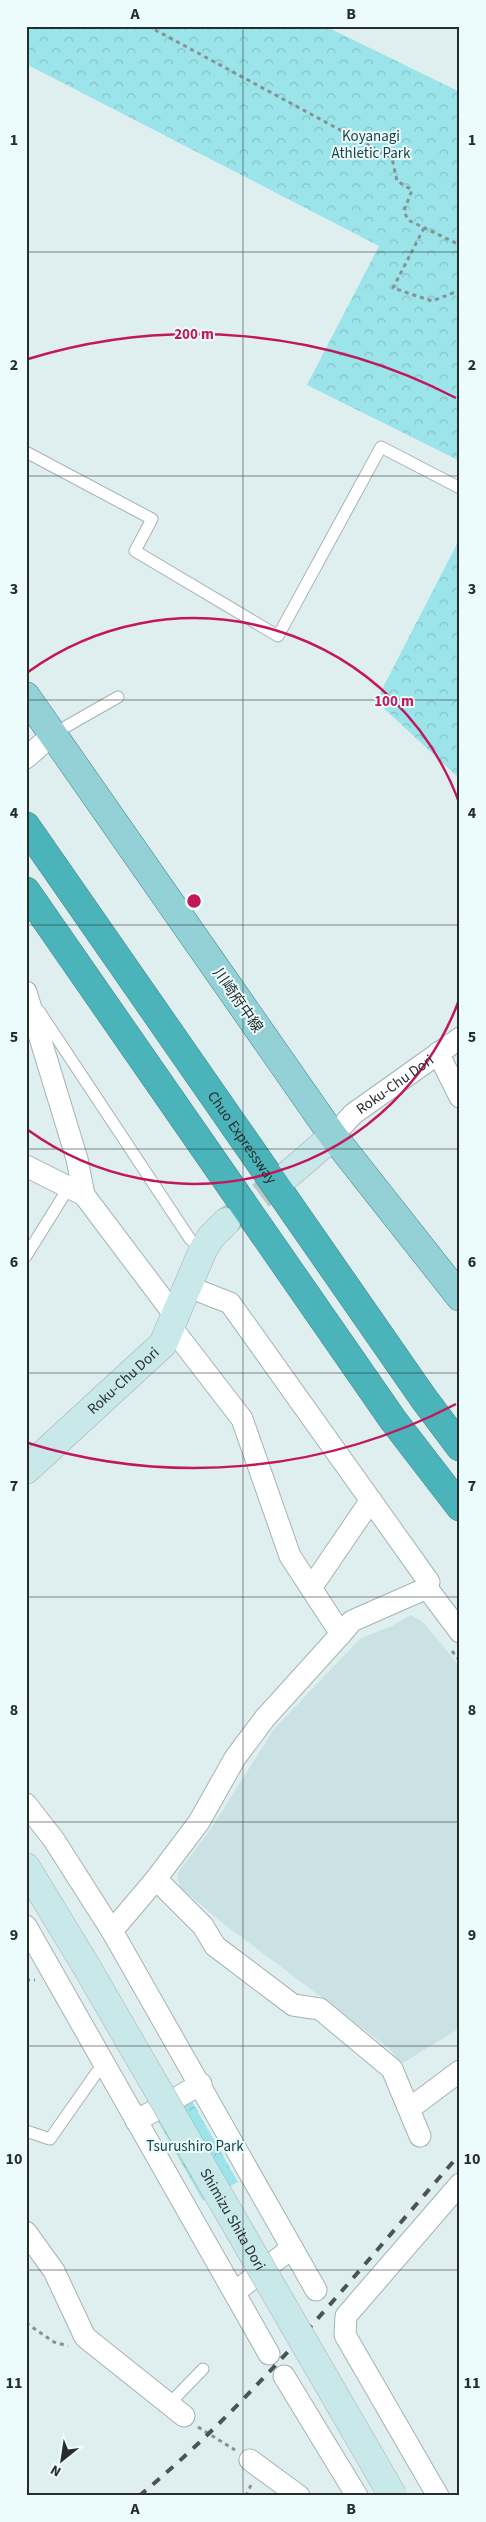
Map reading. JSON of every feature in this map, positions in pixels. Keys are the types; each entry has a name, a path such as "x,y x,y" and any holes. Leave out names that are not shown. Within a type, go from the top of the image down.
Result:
{"highway":[{"name":"Chuo Expressway","path":"26,826 346,1287 460,1447"},
{"path":"26,891 388,1411 460,1507"}],"main road":[{"name":"川崎府中線","path":"26,696 333,1136 460,1297"}],"street":[{"path":"26,758 53,734"},
{"path":"28,995 54,1087 78,1159 77,1191"},
{"name":"Roku-Chu Dori","path":"289,1174 333,1136 353,1114 460,1038"},
{"path":"438,1053 460,1097"},
{"path":"26,1166 77,1191 174,1322 242,1420 290,1556 341,1634"},
{"name":"Roku-Chu Dori","path":"26,1470 163,1344 189,1287 203,1250 211,1236 226,1222"},
{"path":"112,1931 156,1879 199,1822 235,1758 265,1718 341,1634 352,1622 426,1588 429,1582 230,1304 189,1287"},
{"path":"312,1588 371,1500"},
{"path":"426,1588 454,1639"},
{"path":"26,1804 54,1840 112,1931 201,2084 316,2290"},
{"name":"Shimizu Shita Dori","path":"26,1867 85,1964 393,2496"},
{"path":"156,1879 203,1926 215,1946 293,2005 320,2009 392,2069 420,2136"},
{"path":"26,1926 112,2068 136,2122 269,2354"},
{"path":"409,2109 460,2072"},
{"path":"136,2122 201,2084"},
{"path":"438,2496 345,2335 344,2326 346,2316 460,2184"},
{"path":"26,2232 54,2271 85,2337 184,2415"},
{"path":"235,2292 292,2248"},
{"path":"284,2376 357,2496"},
{"path":"250,2460 299,2496"}],"lane":[{"path":"26,452 152,519 135,551 278,636 382,447 460,488"},
{"path":"53,734 118,697"},
{"path":"28,995 190,1240 203,1250"},
{"path":"26,1256 77,1191"},
{"path":"26,2130 50,2139 97,2072 112,2068"},
{"path":"184,2415 203,2369"}],"path":[{"path":"148,26 392,158 397,181 412,190 404,211 408,220 460,245"},
{"path":"424,228 393,288 432,301 453,293 460,296"},
{"path":"454,1639 460,1661"},
{"path":"184,2415 224,2442"}],"shaded area":[{"path":"411,1615 424,1623 460,1667 460,2028 401,2064 390,2049 220,1921 180,1887 177,1874 210,1830 274,1729 361,1638 392,1626"}],"green space":[{"name":"Koyanagi Athletic Park","path":"26,26 325,26 460,92 460,461 307,385 379,246 26,64"},
{"path":"460,538 460,779 376,701"},
{"name":"Tsurushiro Park","path":"186,2091 238,2182 203,2201 152,2111"}],"tunnel":[{"path":"227,1221 289,1174"}],"railway":[{"path":"139,2496 226,2417 267,2375 460,2154"}]}
